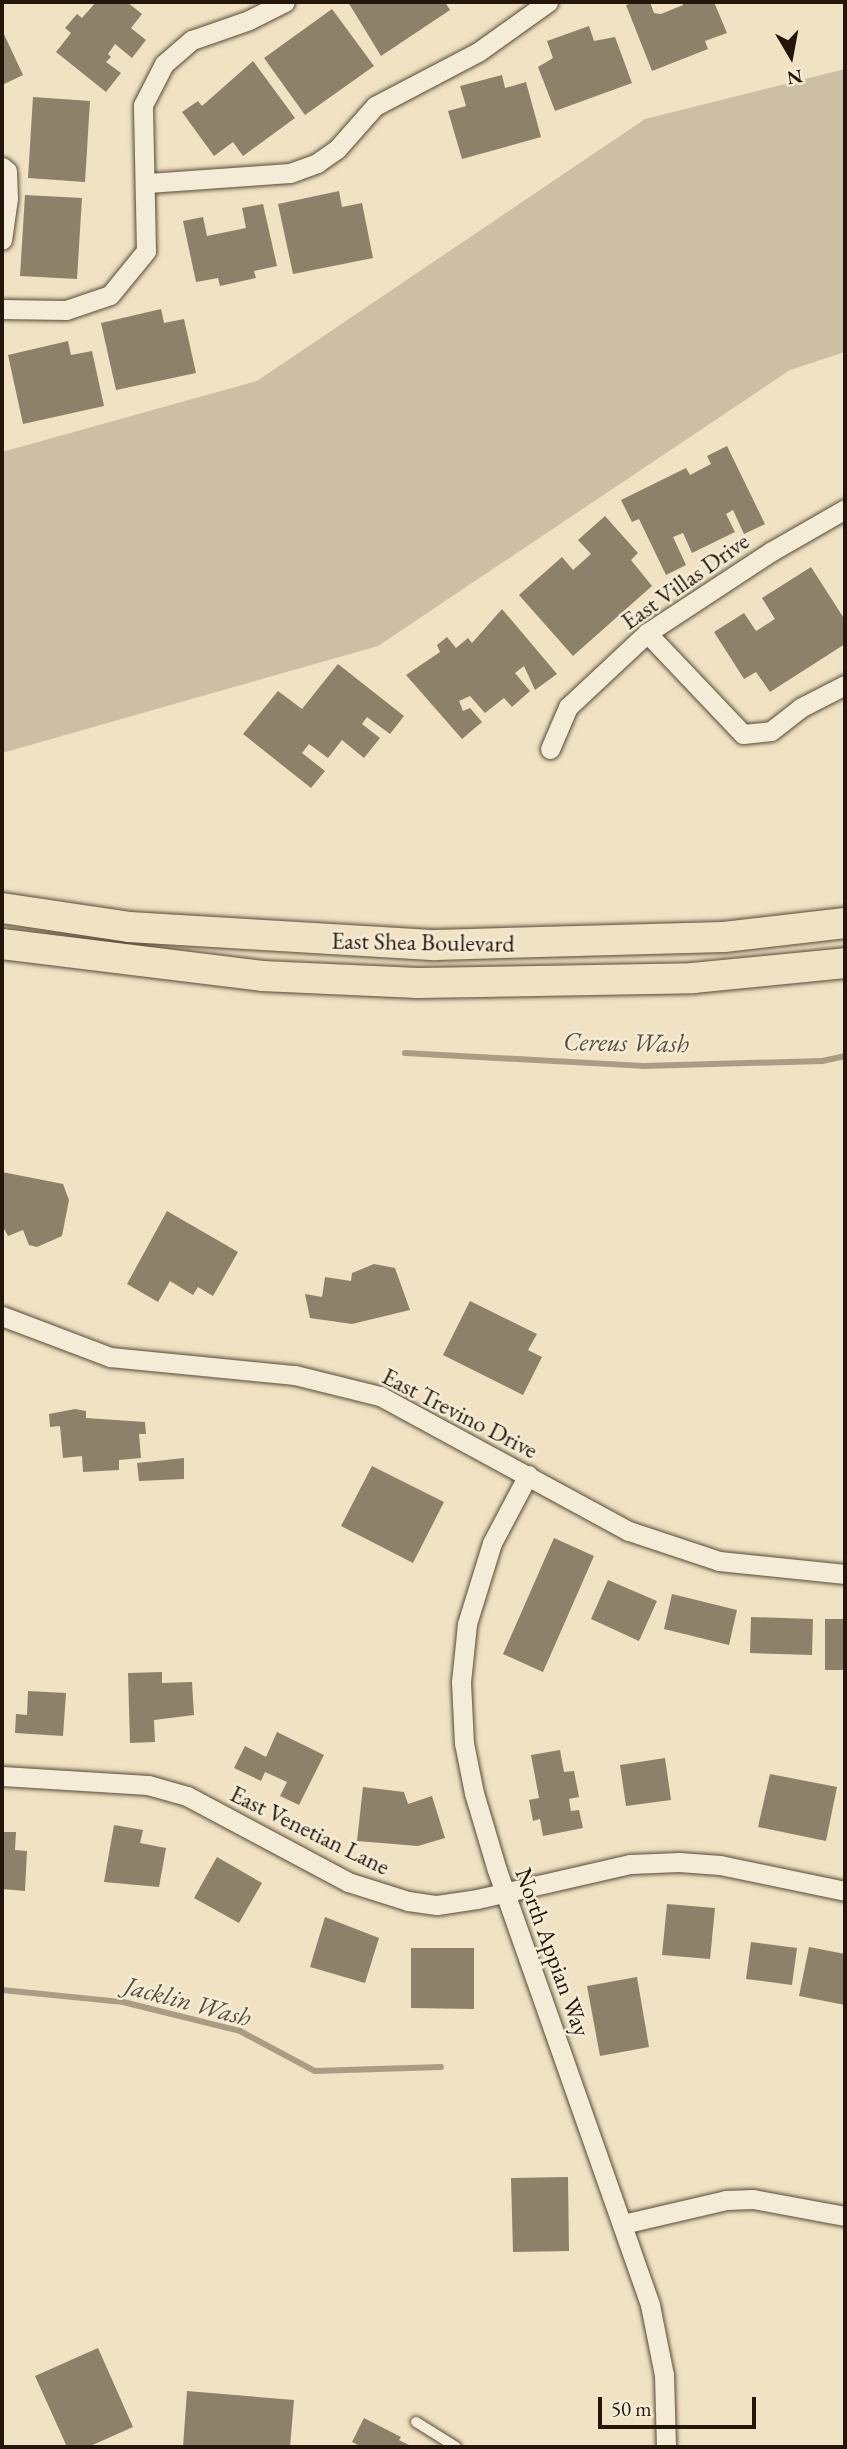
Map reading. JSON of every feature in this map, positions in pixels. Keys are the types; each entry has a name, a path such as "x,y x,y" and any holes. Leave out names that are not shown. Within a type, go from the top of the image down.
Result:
{"main road":[{"name":"East Shea Boulevard","path":"2,908 129,927 303,940 547,944 724,937 845,923"},
{"name":"East Shea Boulevard","path":"2,944 262,976 418,983 693,978 845,963"},
{"path":"547,944 547,982"}],"street":[{"path":"2,309 66,310 110,295 146,251 148,183 141,145 144,105 164,64 192,40 249,20 285,2"},
{"path":"148,183 290,173 317,163 375,106 478,52 548,2"},
{"path":"2,167 7,171 8,198 2,240"},
{"name":"East Villas Drive","path":"550,749 568,707 647,633 772,551 845,509"},
{"path":"647,633 743,734 771,731 800,708 845,684"},
{"name":"East Trevino Drive","path":"2,1316 110,1357 295,1375 380,1396 629,1531 719,1561 845,1574"},
{"name":"North Appian Way","path":"528,1475 477,1581 461,1682 464,1743 474,1793 506,1893 623,2224 659,2339 666,2447"},
{"name":"East Venetian Lane","path":"2,1776 148,1785 187,1796 348,1882 408,1901 437,1905 506,1893 629,1864 679,1862 720,1865 845,1891"},
{"path":"623,2224 726,2200 753,2199 845,2216"}],"lane":[{"path":"416,2422 456,2447"}],"shaded area":[{"path":"845,69 845,352 790,370 378,646 2,753 2,452 257,381 645,119"}],"building":[{"path":"96,2 127,2 142,14 131,28 146,40 132,58 115,44 108,54 111,57 106,62 121,73 106,92 56,52 71,33 65,28 77,14 82,18"},
{"path":"348,2 445,2 450,10 381,56"},
{"path":"650,2 654,13 661,14 683,5 682,2 714,2 727,33 705,41 708,49 652,71 626,5"},
{"path":"332,9 374,66 305,115 264,58"},
{"path":"589,26 594,41 615,37 632,83 555,111 538,67 553,58 547,41"},
{"path":"2,30 23,75 2,85"},
{"path":"253,61 295,118 243,156 233,142 214,156 182,112 198,101 202,106"},
{"path":"502,75 505,88 526,82 541,137 462,159 448,111 466,106 460,86"},
{"path":"33,97 90,101 85,182 28,178"},
{"path":"339,191 342,207 362,203 373,258 293,274 278,204"},
{"path":"25,195 82,198 77,279 20,276"},
{"path":"263,204 277,266 254,271 256,278 220,286 218,278 196,282 183,221 203,217 207,236 246,228 242,208"},
{"path":"161,309 164,323 184,319 196,373 116,390 101,323"},
{"path":"68,341 71,355 92,351 104,406 23,424 8,355"},
{"path":"727,446 765,524 744,534 733,510 726,514 735,532 692,553 683,533 673,537 686,565 666,575 639,519 632,522 621,500 686,468 690,475 711,464 707,456"},
{"path":"605,516 638,553 631,560 652,586 573,656 519,595 562,557 573,570 591,554 578,540"},
{"path":"811,567 845,620 845,644 770,692 756,672 744,679 714,632 744,613 756,631 775,619 762,598"},
{"path":"502,609 557,674 535,690 524,666 515,673 530,691 512,707 504,698 485,713 470,696 459,701 463,711 470,708 482,722 462,739 406,675 440,652 437,645 447,637 456,648 468,638 472,643"},
{"path":"338,664 404,716 390,734 367,717 362,724 380,738 364,758 342,740 328,758 309,744 302,753 325,771 311,788 243,734 278,691 302,709"},
{"path":"2,1172 63,1184 69,1200 62,1236 37,1247 29,1245 23,1230 8,1236 2,1225"},
{"path":"167,1211 238,1252 213,1296 198,1287 193,1295 170,1281 158,1302 127,1284"},
{"path":"374,1264 395,1268 410,1310 352,1324 310,1318 305,1294 322,1297 325,1277 351,1281 352,1273"},
{"path":"470,1301 537,1334 528,1350 542,1357 523,1395 443,1355"},
{"path":"75,1409 86,1411 86,1418 145,1422 146,1434 139,1434 141,1458 119,1460 119,1470 83,1472 82,1456 63,1458 60,1426 50,1427 49,1414"},
{"path":"184,1458 184,1479 139,1481 137,1463"},
{"path":"372,1466 444,1502 413,1563 341,1526"},
{"path":"554,1538 594,1556 543,1672 503,1654"},
{"path":"608,1580 657,1601 639,1641 591,1619"},
{"path":"672,1594 737,1610 729,1645 664,1629"},
{"path":"751,1617 813,1619 812,1655 750,1653"},
{"path":"825,1619 845,1619 845,1670 825,1670"},
{"path":"162,1672 162,1683 192,1682 194,1715 154,1720 155,1742 130,1743 128,1673"},
{"path":"28,1691 66,1693 63,1736 15,1733 16,1714 27,1715"},
{"path":"277,1732 324,1755 299,1805 280,1796 287,1782 265,1772 261,1781 234,1768 245,1746 266,1757"},
{"path":"560,1750 564,1772 574,1771 579,1797 569,1799 571,1811 579,1810 583,1828 543,1836 540,1819 533,1821 529,1800 539,1798 531,1755"},
{"path":"665,1758 671,1800 626,1806 620,1765"},
{"path":"770,1774 837,1787 826,1841 758,1827"},
{"path":"363,1787 404,1792 408,1804 432,1796 445,1838 418,1846 357,1841"},
{"path":"114,1825 143,1830 140,1843 166,1848 159,1887 104,1882"},
{"path":"2,1832 16,1832 15,1850 27,1851 25,1891 2,1889"},
{"path":"217,1857 262,1883 239,1923 194,1898"},
{"path":"667,1904 715,1908 710,1959 662,1955"},
{"path":"325,1917 379,1938 365,1983 310,1967"},
{"path":"751,1942 797,1948 792,1985 746,1979"},
{"path":"809,1947 845,1954 845,2005 799,1996"},
{"path":"411,1948 474,1948 474,2009 411,2008"},
{"path":"637,1977 649,2047 600,2056 587,1986"},
{"path":"568,2177 569,2251 513,2252 511,2178"},
{"path":"98,2348 133,2427 88,2447 67,2447 35,2376"},
{"path":"187,2391 294,2400 290,2447 183,2447"},
{"path":"364,2418 401,2437 399,2440 413,2447 362,2447 352,2442"}],"waterway":[{"name":"Cereus Wash","path":"405,1053 643,1066 822,1061 845,1056"},
{"name":"Jacklin Wash","path":"2,1990 123,2002 240,2031 315,2071 441,2067"}]}
